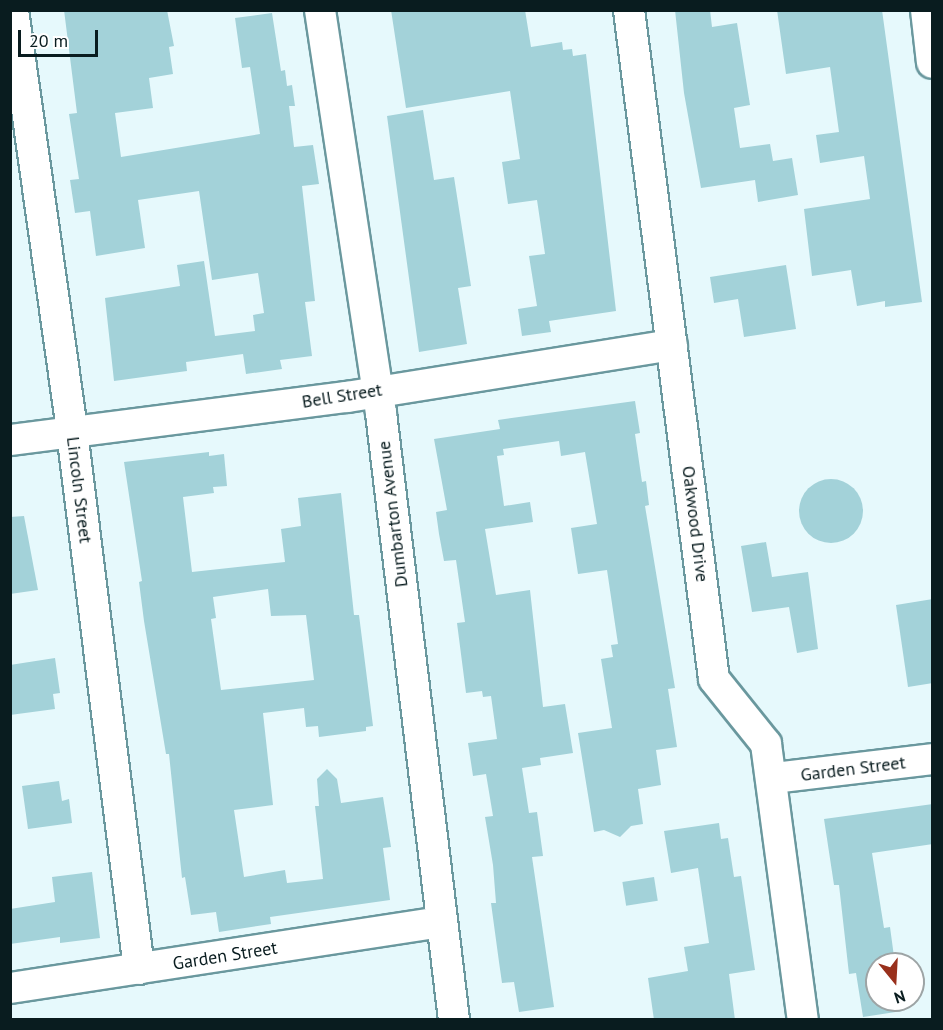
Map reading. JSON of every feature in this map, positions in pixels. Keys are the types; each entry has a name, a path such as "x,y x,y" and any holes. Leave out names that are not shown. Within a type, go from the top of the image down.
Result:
{"street":[{"name":"Lincoln Street","path":"14,10 72,432 139,969"},
{"name":"Dumbarton Avenue","path":"320,10 377,391 440,922 454,1020"},
{"name":"Oakwood Drive","path":"628,10 714,679 766,744 773,778 803,1020"},
{"path":"926,10 933,63"},
{"name":"Bell Street","path":"10,440 377,391 672,345"},
{"name":"Garden Street","path":"773,778 933,759"},
{"name":"Garden Street","path":"10,988 440,922"}],"building":[{"path":"64,10 167,10 174,46 169,47 173,74 149,78 153,108 115,113 121,157 260,134 250,67 242,68 235,18 272,13 281,71 285,70 287,86 292,85 295,106 289,106 294,147 313,145 319,184 302,186 315,301 305,302 312,356 280,360 282,369 246,374 243,354 186,362 187,371 114,381 105,298 180,286 177,265 204,261 215,336 255,331 253,315 264,313 258,273 212,280 199,191 138,200 145,248 96,256 90,211 75,213 70,180 79,179 69,114 77,113"},
{"path":"391,10 525,10 531,47 562,42 563,50 572,49 573,56 586,54 616,311 549,321 551,332 522,336 518,309 537,306 529,256 545,254 537,200 508,204 502,162 520,159 510,91 406,108"},
{"path":"675,10 710,10 712,27 737,23 750,105 734,108 740,148 770,144 773,161 792,158 798,195 758,202 755,180 701,188 684,93"},
{"path":"777,10 882,10 922,302 885,307 885,301 857,306 851,270 812,276 804,209 870,199 864,156 820,163 816,135 839,132 830,67 786,74"},
{"path":"423,110 434,180 454,177 471,286 458,288 467,344 419,352 387,116"},
{"path":"786,265 796,329 744,337 738,299 714,303 710,277"},
{"path":"635,401 640,433 635,434 642,482 646,481 649,505 645,506 675,688 668,689 677,747 656,750 661,785 638,789 643,824 631,826 620,837 604,830 594,832 578,733 612,728 601,659 613,657 611,645 618,644 607,570 578,574 571,528 597,524 585,452 561,456 559,441 503,449 504,455 497,456 504,506 530,502 533,522 485,529 496,595 530,590 543,707 565,704 573,753 540,758 541,765 522,768 529,813 537,812 543,856 532,857 554,1007 519,1012 514,982 502,983 499,962 491,903 496,903 493,865 485,817 493,816 486,774 473,776 468,743 497,739 491,696 483,697 482,691 466,693 457,623 465,622 456,560 444,561 439,534 436,512 447,510 434,439 500,429 498,420"},
{"path":"209,452 209,456 224,454 227,486 213,487 214,493 183,497 192,572 285,562 281,529 301,526 298,498 341,493 354,615 359,615 373,726 366,727 366,731 319,737 318,726 306,727 304,708 263,713 273,805 234,810 244,877 285,870 287,883 323,879 315,806 319,806 317,779 327,769 337,779 341,803 383,797 391,847 383,848 390,900 270,917 271,924 219,932 216,912 191,915 185,877 182,878 169,754 166,754 144,621 139,582 142,581 124,462","holes":["268,589 271,616 306,615 314,680 221,690 211,619 216,618 213,597"]},
{"path":"825,479 837,479 854,488 861,499 863,511 861,523 854,534 837,543 825,543 813,538 804,529 799,517 799,505 804,493 813,484"},
{"path":"24,516 38,590 10,594 10,517"},
{"path":"766,542 772,577 808,572 818,649 797,653 789,607 752,612 741,546"},
{"path":"933,599 933,683 908,687 896,605"},
{"path":"55,658 60,693 53,694 55,709 10,715 10,665"},
{"path":"59,781 62,801 69,799 72,823 28,829 22,786"},
{"path":"933,804 933,844 872,853 884,928 890,927 893,952 865,952 865,1012 896,1012 863,1017 856,973 849,974 839,885 834,885 824,819"},
{"path":"719,823 721,839 728,838 734,877 741,876 755,970 729,974 735,1020 654,1020 648,978 688,971 684,947 709,943 698,868 671,873 664,831"},
{"path":"92,872 100,938 60,943 60,937 10,944 10,909 55,902 52,877"},
{"path":"654,877 658,901 626,906 622,882"}]}
